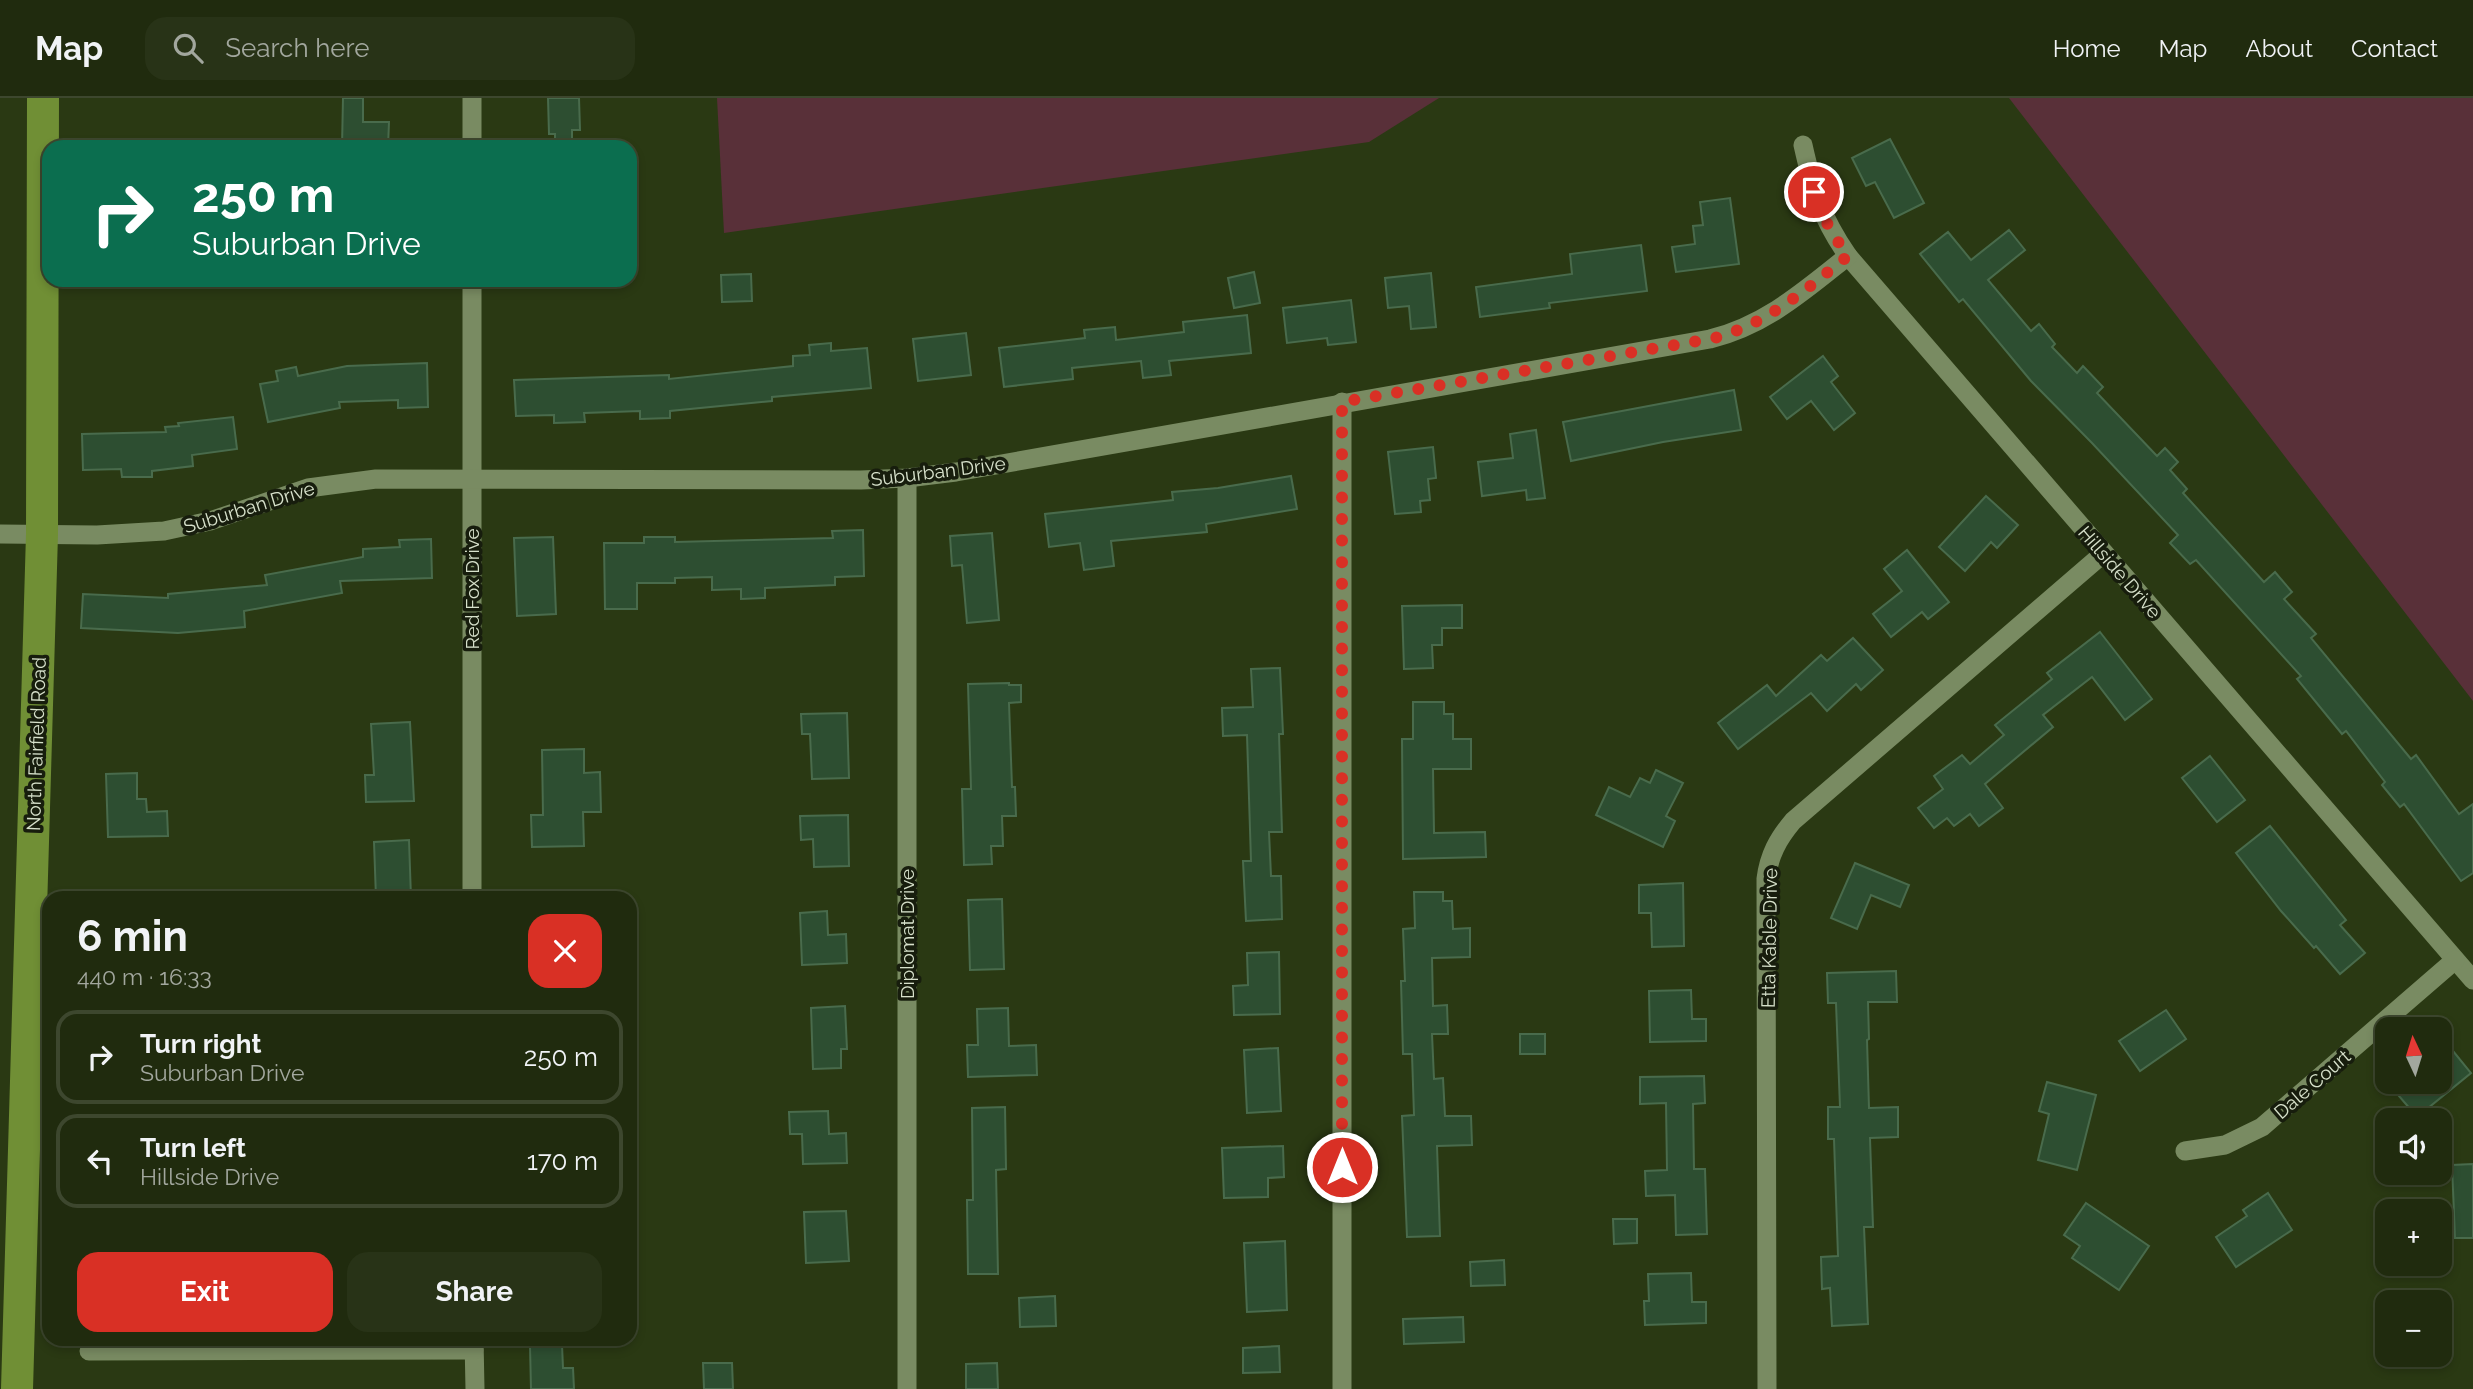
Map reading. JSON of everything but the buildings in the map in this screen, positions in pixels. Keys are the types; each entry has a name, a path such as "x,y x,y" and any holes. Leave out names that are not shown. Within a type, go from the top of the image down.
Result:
{"main road":[{"name":"North Fairfield Road","path":"43,98 43,140"},
{"name":"North Fairfield Road","path":"17,1389 41,534 42,287"}],"street":[{"path":"472,98 472,140"},
{"name":"Hillside Drive","path":"1803,145 1817,202 1830,230 1848,256 2473,980"},
{"name":"Suburban Drive","path":"0,534 97,535 185,528 210,522 285,494 331,483 376,479 907,478 956,472 1726,335 1763,320 1791,302 1848,256"},
{"name":"Red Fox Drive","path":"472,287 472,891"},
{"path":"1342,402 1342,1389"},
{"name":"Diplomat Drive","path":"907,478 907,1389"},
{"name":"Etta Kable Drive","path":"1767,1389 1766,879 1771,855 1780,836 1793,821 2104,552"},
{"name":"Dale Court","path":"2185,1151 2225,1145 2262,1127 2455,960"},
{"path":"89,1350 397,1346"},
{"path":"474,1346 475,1389"}],"shaded area":[{"path":"717,98 1439,98 1369,142 724,233"},
{"path":"2009,98 2473,98 2473,701"}],"route":[{"path":"1342,1167 1342,402 1710,339 1763,320 1791,302 1848,256 1830,230 1814,192"}]}
